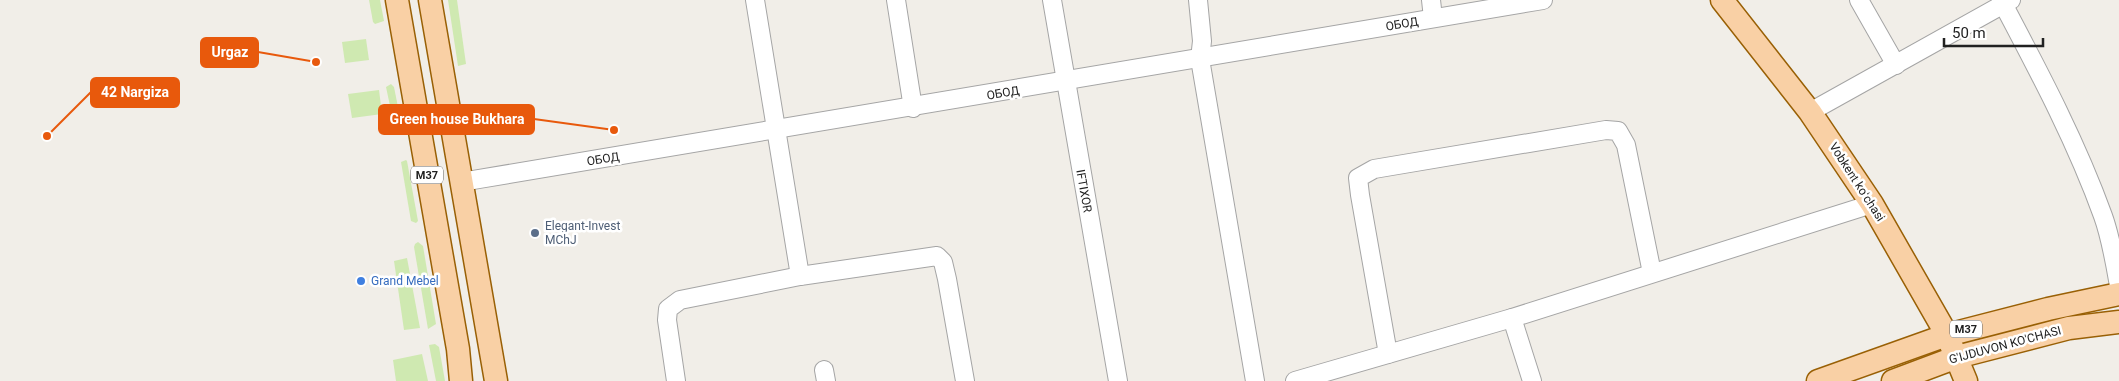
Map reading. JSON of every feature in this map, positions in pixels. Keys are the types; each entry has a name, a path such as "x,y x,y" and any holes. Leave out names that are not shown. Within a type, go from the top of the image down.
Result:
{"main road":[{"name":"M37","path":"397,0 458,349 461,381"},
{"name":"M37","path":"430,0 496,381"},
{"name":"Vobkent koʻchasi","path":"1722,0 1810,112 1872,204 1947,335 1966,381"},
{"name":"G'IJDUVON KO'CHASI","path":"1818,381 1947,335 2048,309 2119,294"},
{"name":"G'IJDUVON KO'CHASI","path":"1893,381 1957,357 2069,328 2119,322"}],"street":[{"path":"755,0 800,276"},
{"path":"896,0 913,108"},
{"name":"IFTIXOR","path":"1052,0 1118,381"},
{"path":"1198,0 1202,41 1200,59 1255,381"},
{"path":"1431,0 1433,18"},
{"name":"ОБОД","path":"461,182 913,108 1543,0"},
{"path":"1859,0 1896,65"},
{"path":"1810,112 1896,65 2005,1 2070,137 2104,217 2115,259 2119,286"},
{"path":"1388,354 1358,178 1374,169 1606,130 1618,131 1626,145 1652,273"},
{"path":"1295,381 1512,318 1872,204"},
{"path":"676,381 667,320 668,310 674,303 680,300 800,276 937,256 943,262 947,279 965,381"},
{"path":"1512,318 1532,381"},
{"path":"452,381 458,349"}],"green space":[{"path":"369,0 380,0 384,21 375,24 373,22"},
{"path":"448,0 457,0 466,64 458,66"},
{"path":"366,39 369,60 345,63 342,42"},
{"path":"391,84 394,87 400,117 395,121 393,120 386,87"},
{"path":"379,90 382,114 352,118 348,94"},
{"path":"406,160 418,221 416,223 411,221 401,162"},
{"path":"418,242 423,246 436,324 428,329 414,247"},
{"path":"407,258 420,328 404,330 394,261"},
{"path":"435,344 439,347 445,381 436,381 429,345"},
{"path":"422,354 428,381 396,381 393,360"}],"place":[{"name":"Urgaz","path":"316,62"},
{"name":"Green house Bukhara","path":"614,130"},
{"name":"42 Nargiza","path":"47,136"},
{"name":"Elegant-Invest MChJ","path":"535,233"},
{"name":"Grand Mebel","path":"361,281"}]}
